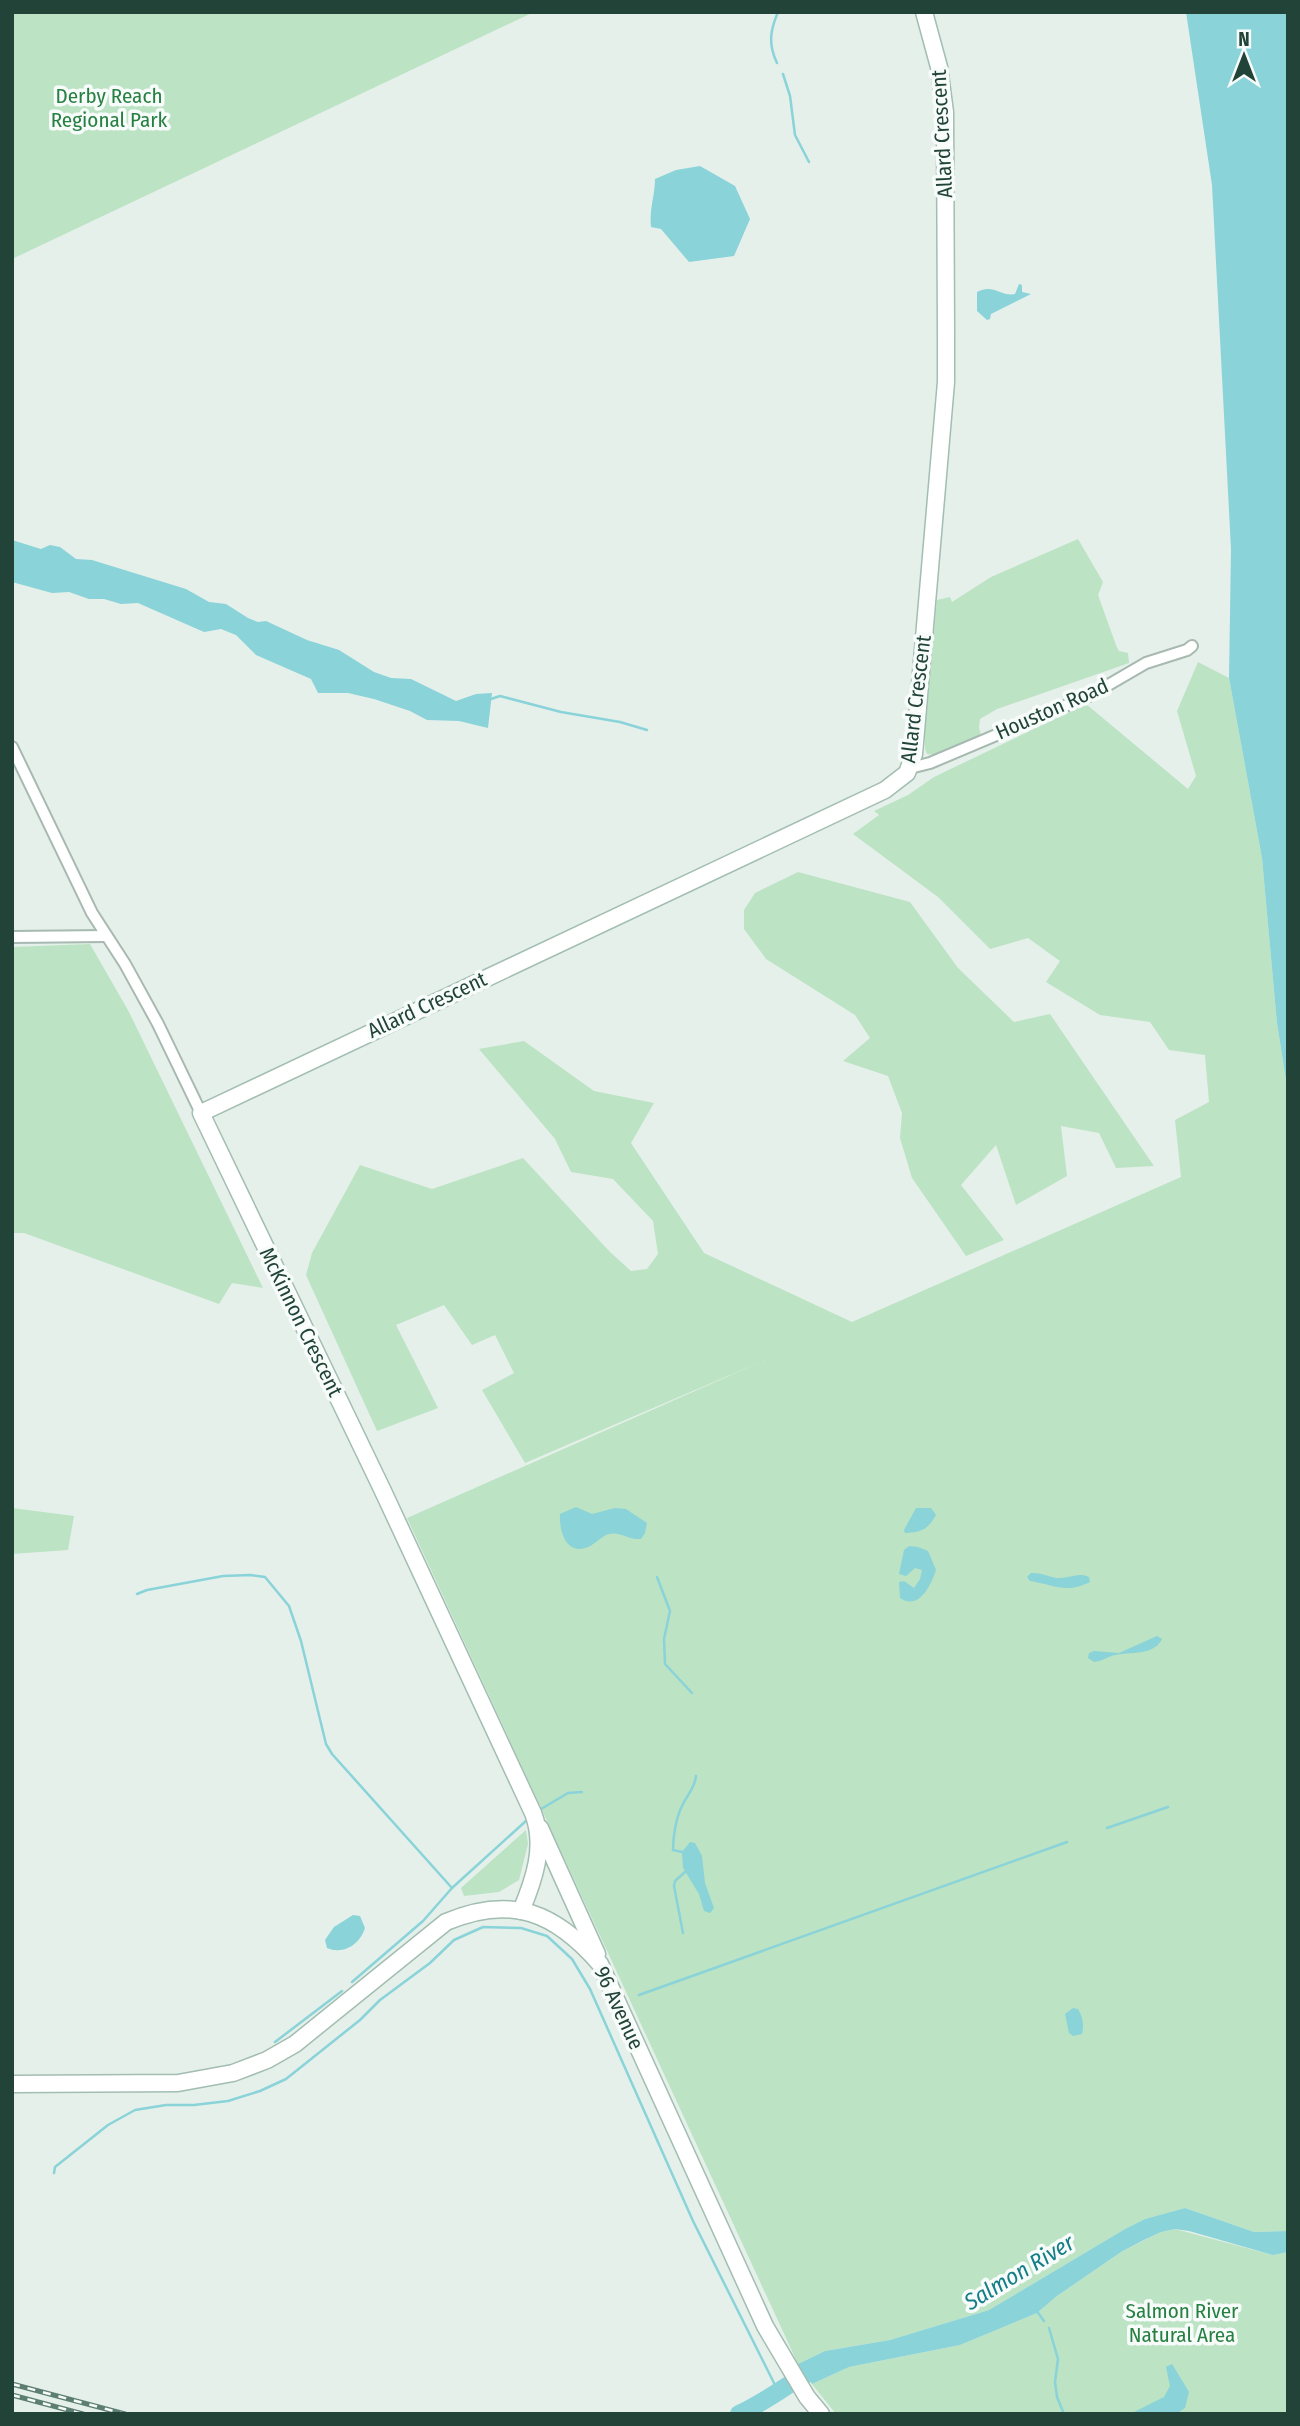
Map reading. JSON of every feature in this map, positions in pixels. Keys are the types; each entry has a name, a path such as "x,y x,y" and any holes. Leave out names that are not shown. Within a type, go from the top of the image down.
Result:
{"street":[{"name":"Allard Crescent","path":"201,1113 854,805 894,784 910,768 914,754 946,382 945,112 939,67 924,12"},
{"name":"Houston Road","path":"910,768 930,763 1091,695 1146,663 1192,646"},
{"name":"McKinnon Crescent","path":"12,747 92,913 125,964 158,1024 382,1489 536,1819 539,1852 537,1866 521,1911"},
{"path":"12,937 106,936"},
{"path":"536,1819 600,1964"},
{"name":"96 Avenue","path":"12,2084 178,2083 233,2073 267,2060 295,2044 446,1922 485,1910 521,1911 544,1918 565,1929 581,1942 600,1964 732,2257 776,2347 807,2397 821,2414"}],"green space":[{"name":"Derby Reach Regional Park","path":"12,12 534,12 12,259"},
{"path":"1078,539 1103,582 1098,595 1116,645 1119,651 1128,653 1129,663 997,709 980,719 981,735 936,755 927,754 925,730 937,600 950,597 952,602 991,577"},
{"path":"1198,662 1229,678 1262,858 1277,1023 1288,1093 1288,2231 1254,2232 1185,2208 1145,2219 1125,2229 989,2310 890,2340 825,2351 798,2364 407,1518 772,1357 525,1463 482,1390 514,1373 495,1335 472,1345 444,1305 396,1325 438,1408 377,1431 306,1275 312,1253 360,1165 432,1189 523,1158 631,1271 647,1269 658,1254 653,1221 613,1179 571,1172 555,1139 479,1049 524,1041 594,1091 654,1103 631,1143 704,1253 852,1322 1181,1177 1175,1120 1209,1102 1205,1055 1169,1050 1150,1022 1100,1015 1046,982 1060,961 1028,938 990,949 938,897 853,834 879,815 874,811 908,795 934,777 1086,704 1188,789 1196,776 1177,711"},
{"path":"798,872 910,902 958,968 1014,1022 1050,1014 1154,1166 1116,1168 1099,1133 1061,1126 1067,1176 1016,1205 996,1145 961,1185 1004,1240 966,1256 912,1178 900,1138 902,1113 888,1076 843,1061 870,1038 855,1015 766,959 744,929 744,910 755,893"},
{"path":"90,944 129,1012 263,1288 232,1283 219,1304 24,1233 12,1233 12,947"},
{"path":"12,1508 74,1516 68,1550 12,1554"},
{"path":"526,1830 528,1844 519,1880 499,1892 464,1896 461,1888"},
{"name":"Salmon River Natural Area","path":"1175,2229 1273,2255 1288,2252 1288,2414 836,2414 812,2384 849,2367 960,2345 1037,2313 1121,2252 1161,2232"}],"water":[{"path":"1186,12 1288,12 1288,1093 1277,1023 1262,858 1229,678 1231,549 1212,185"},
{"path":"700,166 735,186 750,219 734,256 689,262 661,229 651,227 651,208 655,179 676,170"},
{"path":"1019,284 1022,285 1022,292 1031,294 991,314 987,320 977,311 977,292 992,289 1005,294 1015,294"},
{"path":"12,540 41,549 50,545 60,547 76,559 92,560 186,589 209,602 226,604 258,622 266,621 307,640 339,650 374,672 391,678 411,679 456,701 476,694 492,693 488,728 459,721 427,720 410,711 348,693 318,693 311,679 256,655 236,635 221,629 204,632 138,603 121,604 104,599 89,599 69,592 52,593 12,582"},
{"path":"576,1507 592,1514 615,1508 626,1509 647,1523 645,1533 641,1539 609,1534 588,1547 578,1549 568,1544 565,1539 560,1514"},
{"path":"916,1508 931,1508 936,1515 923,1529 905,1533 904,1530"},
{"path":"909,1546 928,1551 936,1570 927,1589 913,1601 900,1598 899,1582 904,1581 914,1588 922,1570 915,1568 906,1576 899,1574 904,1550"},
{"path":"1031,1573 1060,1578 1082,1575 1089,1577 1090,1582 1082,1586 1060,1588 1030,1581 1027,1577"},
{"path":"1157,1636 1162,1639 1152,1649 1094,1662 1088,1658 1089,1653 1094,1651 1119,1653"},
{"path":"690,1842 695,1843 702,1856 705,1883 714,1908 710,1913 704,1911 699,1894 683,1868 682,1852"},
{"path":"353,1915 360,1916 365,1928 363,1934 351,1947 339,1950 327,1948 325,1940 334,1927"},
{"path":"1073,2008 1078,2009 1083,2025 1082,2034 1073,2036 1069,2033 1065,2014"},
{"name":"Salmon River","path":"1185,2208 1254,2232 1288,2231 1288,2252 1273,2255 1189,2231 1175,2229 1161,2232 1121,2252 1037,2313 960,2345 849,2367 812,2384 798,2364 825,2351 890,2340 989,2310 1125,2229 1145,2219"},
{"path":"1172,2364 1189,2392 1185,2408 1176,2414 1130,2414 1164,2397 1170,2386 1166,2367"}],"waterway":[{"path":"777,63 771,38 778,12"},
{"path":"783,74 790,96 795,135 809,162"},
{"path":"491,699 500,696 647,730"},
{"path":"137,1594 223,1576 265,1577 289,1606 301,1641 326,1744 332,1754 452,1888"},
{"path":"657,1577 670,1611 664,1639 665,1664 692,1693"},
{"path":"682,1852 673,1850 675,1827 696,1776"},
{"path":"541,1809 568,1793 582,1792"},
{"path":"1107,1828 1168,1807"},
{"path":"352,1982 423,1921 452,1888 527,1820"},
{"path":"639,1995 1067,1842"},
{"path":"683,1933 674,1886 675,1881 685,1872"},
{"path":"54,2173 55,2167 108,2125 135,2110 228,2101 286,2079 360,2020 380,2000 430,1963 454,1940 483,1927 521,1928 547,1936 572,1959 590,1989 693,2221 778,2391"},
{"path":"275,2042 342,1991"},
{"path":"1036,2310 1044,2321"},
{"path":"1049,2328 1058,2359 1055,2382 1057,2397 1064,2414"},
{"name":"Salmon River","path":"739,2414 826,2363"}],"railway":[{"path":"12,2384 125,2414"},
{"path":"12,2395 83,2414"}]}
